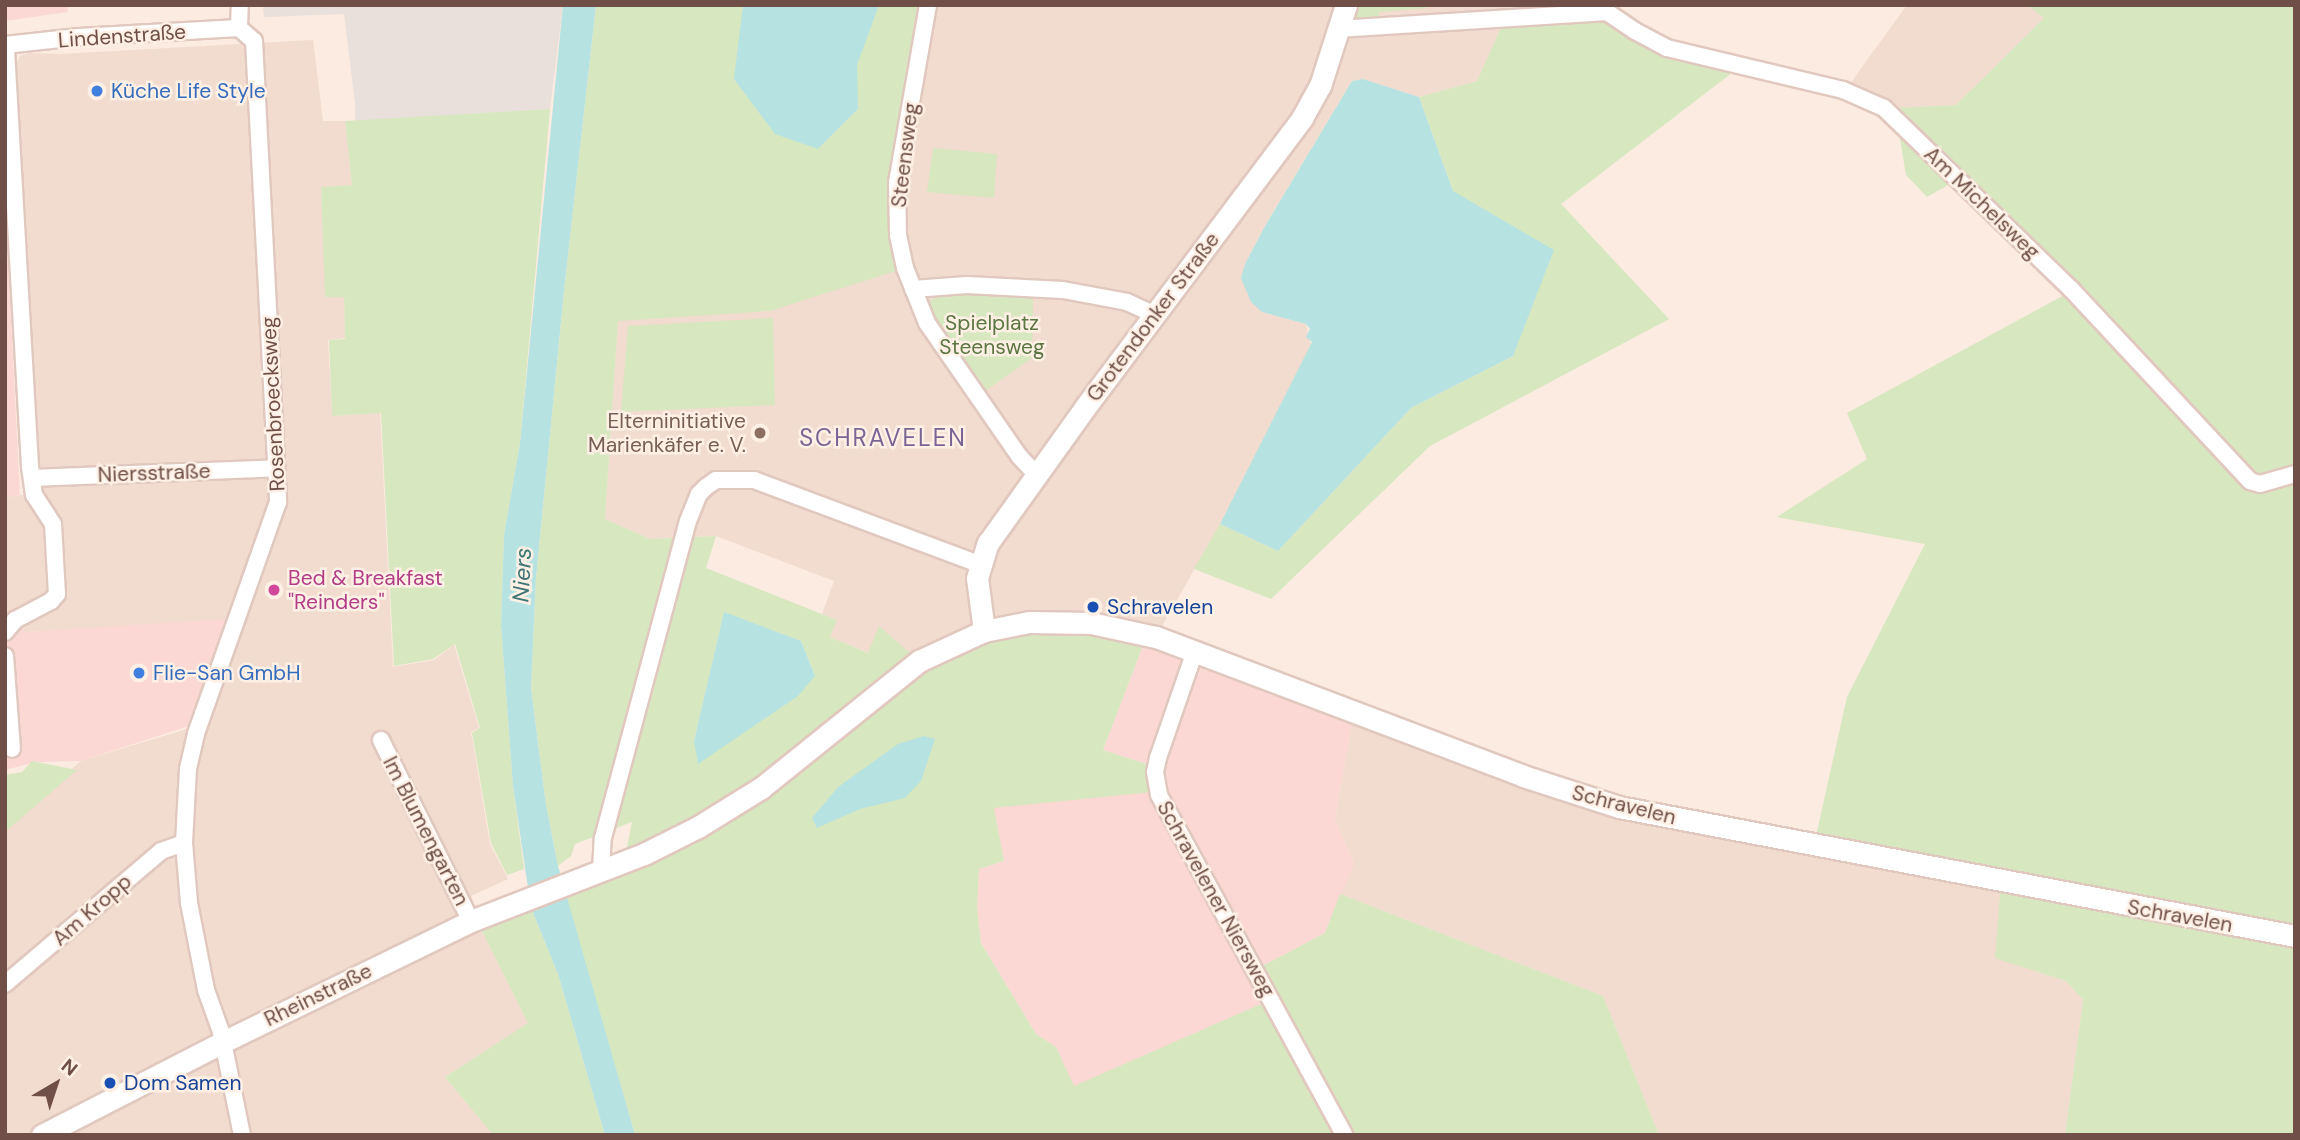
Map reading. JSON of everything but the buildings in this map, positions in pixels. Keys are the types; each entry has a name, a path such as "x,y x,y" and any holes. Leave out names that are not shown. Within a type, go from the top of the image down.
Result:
{"main road":[{"name":"Grotendonker Straße","path":"984,631 977,591 979,564 988,543 1311,105 1346,5"},
{"name":"Schravelen","path":"601,871 644,855 732,807 796,761 919,661 984,631 1029,622 1091,623 1156,638 1195,651 1536,780 1619,807 2295,936"},
{"name":"Rheinstraße","path":"42,1135 223,1042 471,921 601,871"}],"street":[{"path":"239,28 240,5"},
{"name":"Steensweg","path":"928,5 897,182 898,234 927,323 1019,456 1037,475"},
{"name":"Am Michelsweg","path":"1338,29 1607,12 1667,48 1843,90 1884,108 2070,288 2250,481 2260,484 2295,474"},
{"name":"Lindenstraße","path":"6,45 79,37 239,28"},
{"name":"Rosenbroecksweg","path":"239,28 254,41 278,502 196,734 188,769 184,843 193,922 206,990 223,1042 242,1135"},
{"path":"5,632 15,620 39,609 57,594 53,524 34,495 32,478 6,45"},
{"path":"914,289 967,285 1063,290 1127,302 1155,315"},
{"name":"Niersstraße","path":"32,478 276,468"},
{"path":"601,871 600,853 688,521 695,501 706,487 716,480 754,480 979,564"},
{"name":"Schravelener Niersweg","path":"1195,651 1158,758 1155,772 1159,795 1344,1135"},
{"path":"5,656 12,749"},
{"name":"Im Blumengarten","path":"381,740 471,921"},
{"name":"Am Kropp","path":"5,984 161,851 184,843"}],"shaded area":[{"path":"5,5 67,5 68,12 5,21"},
{"path":"263,5 563,5 550,109 355,121 344,14 264,17"},
{"path":"928,5 1516,5 1519,9 1517,19 1504,22 1477,81 1419,97 1363,79 1352,81 1265,226 1245,264 1262,312 1306,324 1311,346 1220,524 1156,637 1029,622 919,661 869,653 830,637 836,620 822,614 834,581 716,536 650,539 605,519 618,320 770,311 898,235"},
{"path":"1907,5 2027,5 2044,18 1956,105 1895,108 1849,85"},
{"path":"313,40 323,121 345,121 352,185 321,187 326,297 344,296 345,338 328,340 332,416 380,413 393,667 434,660 454,645 479,728 471,732 490,844 508,879 471,896 480,927 528,1023 445,1077 493,1135 5,1135 5,827 81,761 190,728 239,621 25,632 5,620 5,497 40,493 16,64 20,56 29,53 60,54"},
{"path":"5,202 20,495 5,497"},
{"path":"226,619 192,725 81,761 36,762 5,770 5,620 25,632"},
{"path":"1147,635 1354,711 1335,819 1354,864 1325,933 1255,970 1271,1000 1074,1087 1056,1047 1036,1034 981,943 977,907 979,869 1004,861 993,808 1162,769 1103,750"},
{"path":"1354,711 1523,776 2001,882 1996,958 2066,981 2083,1000 2065,1135 1659,1135 1603,996 1340,894 1354,864 1335,819"}],"green space":[{"path":"596,5 928,5 897,182 905,268 770,311 618,321 605,519 650,539 716,536 706,568 837,620 830,637 868,653 879,626 919,661 919,672 978,644 1021,635 1055,631 1147,635 1103,750 1162,769 1162,791 994,808 1004,861 979,869 977,907 981,943 1036,1034 1056,1047 1074,1086 1270,1000 1255,970 1325,933 1340,894 1603,996 1659,1135 635,1135 565,896 676,847 626,852 632,822 575,844 571,856 558,866 546,805 531,688 536,578","holes":["724,613 801,641 815,676 694,741"]},
{"path":"1360,5 1419,5 1428,8 1379,12 1378,19 1358,24 1354,19"},
{"path":"1516,5 1603,5 1628,36 1737,69 1561,204 1669,319 1430,446 1271,599 1194,569 1220,524 1278,551 1411,408 1513,356 1419,97 1477,81 1504,21 1517,19"},
{"path":"2027,5 2295,5 2295,1135 2065,1135 2083,1000 2066,981 1995,958 2001,882 1814,845 1847,697 1925,544 1777,517 1867,459 1847,413 2081,286 1955,181 1927,197 1906,175 1895,108 1956,105 2044,18"},
{"path":"550,109 520,443 504,535 501,625 513,786 524,869 507,875 491,843 472,733 480,728 455,644 433,659 394,666 381,413 332,416 329,340 345,339 344,297 325,297 321,187 352,185 345,121"},
{"path":"933,148 997,154 994,198 927,192"},
{"name":"Spielplatz Steensweg","path":"939,295 1033,295 1032,358 984,392 933,319 930,301"},
{"path":"773,318 775,405 621,412 628,326"},
{"path":"32,761 77,770 5,832 5,775 22,772"},
{"path":"531,908 558,974 605,1135 493,1135 445,1077 528,1023 480,927"}],"water":[{"name":"Niers","path":"563,5 596,5 536,578 531,688 546,805 558,866 635,1135 605,1135 558,974 531,908 513,786 501,625 504,535 520,443"},
{"path":"743,5 879,5 857,65 858,109 818,149 775,134 734,79"},
{"path":"1363,79 1419,97 1453,191 1554,250 1513,356 1411,408 1278,551 1220,524 1312,342 1306,337 1310,329 1306,324 1262,312 1251,302 1241,278 1245,264 1265,226 1352,81"},
{"path":"724,612 801,641 815,676 798,696 698,764 694,741"},
{"path":"924,736 935,739 921,781 905,798 860,809 817,828 812,818 838,787 898,744"}],"place":[{"name":"Küche Life Style","path":"97,91"},
{"name":"Elterninitiative Marienkäfer e. V.","path":"760,433"},
{"name":"Bed & Breakfast \"Reinders\"","path":"274,590"},
{"name":"Schravelen","path":"1093,607"},
{"name":"Flie-San GmbH","path":"139,673"},
{"name":"Dom Samen","path":"110,1083"}],"district":[{"name":"SCHRAVELEN","path":"883,438"}]}
